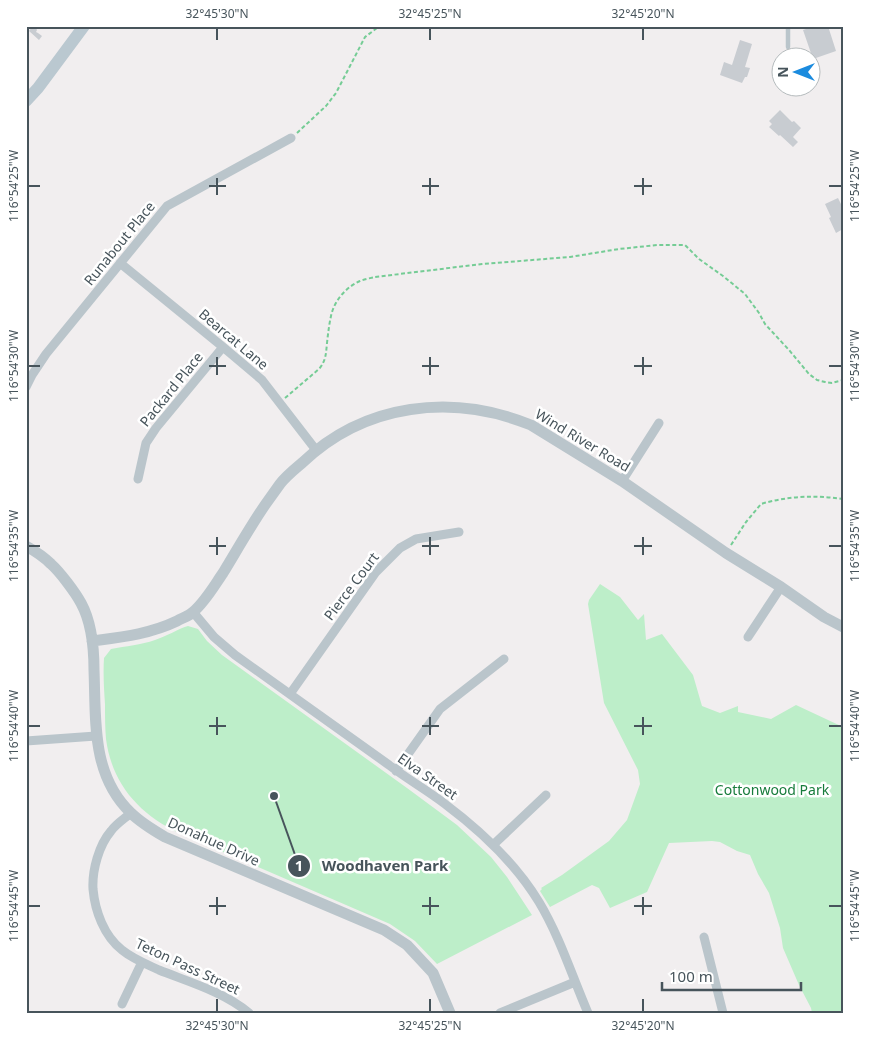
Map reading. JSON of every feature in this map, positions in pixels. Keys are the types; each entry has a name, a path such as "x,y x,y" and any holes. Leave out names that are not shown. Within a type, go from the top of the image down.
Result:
{"main road":[{"path":"26,101 38,88 84,26"}],"street":[{"name":"Runabout Place","path":"26,387 46,354 168,206 291,138"},
{"name":"Bearcat Lane","path":"120,263 262,380 316,450"},
{"name":"Packard Place","path":"138,479 146,443 156,428 223,347"},
{"name":"Wind River Road","path":"92,640 149,632 193,612 211,591 281,482 316,450 336,436 358,425 389,414 438,406 470,408 501,414 531,425 622,481 726,553 824,617 843,627"},
{"path":"622,481 659,424"},
{"name":"Pierce Court","path":"290,694 376,572 400,548 416,539 460,532"},
{"name":"Donahue Drive","path":"26,546 52,564 81,602 92,640 96,736 99,754 105,774 116,796 130,813 165,837 384,930 407,945 433,973 450,1013"},
{"path":"748,637 781,588"},
{"name":"Elva Street","path":"193,612 214,638 235,655 460,816 493,845 517,872 539,902 555,933 588,1013"},
{"path":"396,771 440,709 504,659"},
{"path":"26,741 96,736"},
{"path":"493,845 546,796"},
{"name":"Teton Pass Street","path":"130,813 110,832 99,852 94,873 94,894 98,914 108,933 122,950 142,962 224,996 240,1005 249,1013"},
{"path":"704,937 723,1013"},
{"path":"122,1004 142,962"},
{"path":"500,1013 575,982"}],"lane":[{"path":"788,26 788,47"}],"path":[{"path":"291,138 326,106 336,93 365,37 377,28 397,26"},
{"path":"280,403 323,365 331,315 336,302 349,288 361,281 395,274 482,264 570,257 657,245 685,245 699,259 745,294 765,324 790,350 809,374 817,380 825,382 843,380"},
{"path":"726,553 746,522 762,504 800,497 843,499"}],"green space":[{"name":"Cottonwood Park","path":"600,584 620,597 638,620 644,614 646,640 662,634 693,675 702,706 720,713 738,706 738,712 771,719 796,705 843,727 843,1013 812,1013 783,948 780,928 769,893 750,855 720,842 669,843 647,892 610,908 599,888 592,885 550,907 540,891 541,888 609,841 627,820 640,784 638,770 604,703 588,604"},
{"path":"188,626 198,629 207,641 222,655 457,825 491,857 507,877 532,915 437,964 415,941 390,924 179,833 152,817 140,807 121,784 109,755 105,731 104,658 111,649 150,642"}],"building":[{"path":"805,26 828,26 836,51 822,56 822,48 809,48 803,30 806,29"},
{"path":"32,27 36,28 36,32 42,36 39,40 29,31"},
{"path":"740,40 752,44 745,67 750,68 747,77 745,77 742,83 720,75 724,62 732,65"},
{"path":"780,110 801,128 793,137 798,142 793,147 769,127 772,124 769,121"},
{"path":"838,198 843,208 843,229 836,233 825,204"}],"place":[{"name":"Woodhaven Park","path":"274,796"}]}
